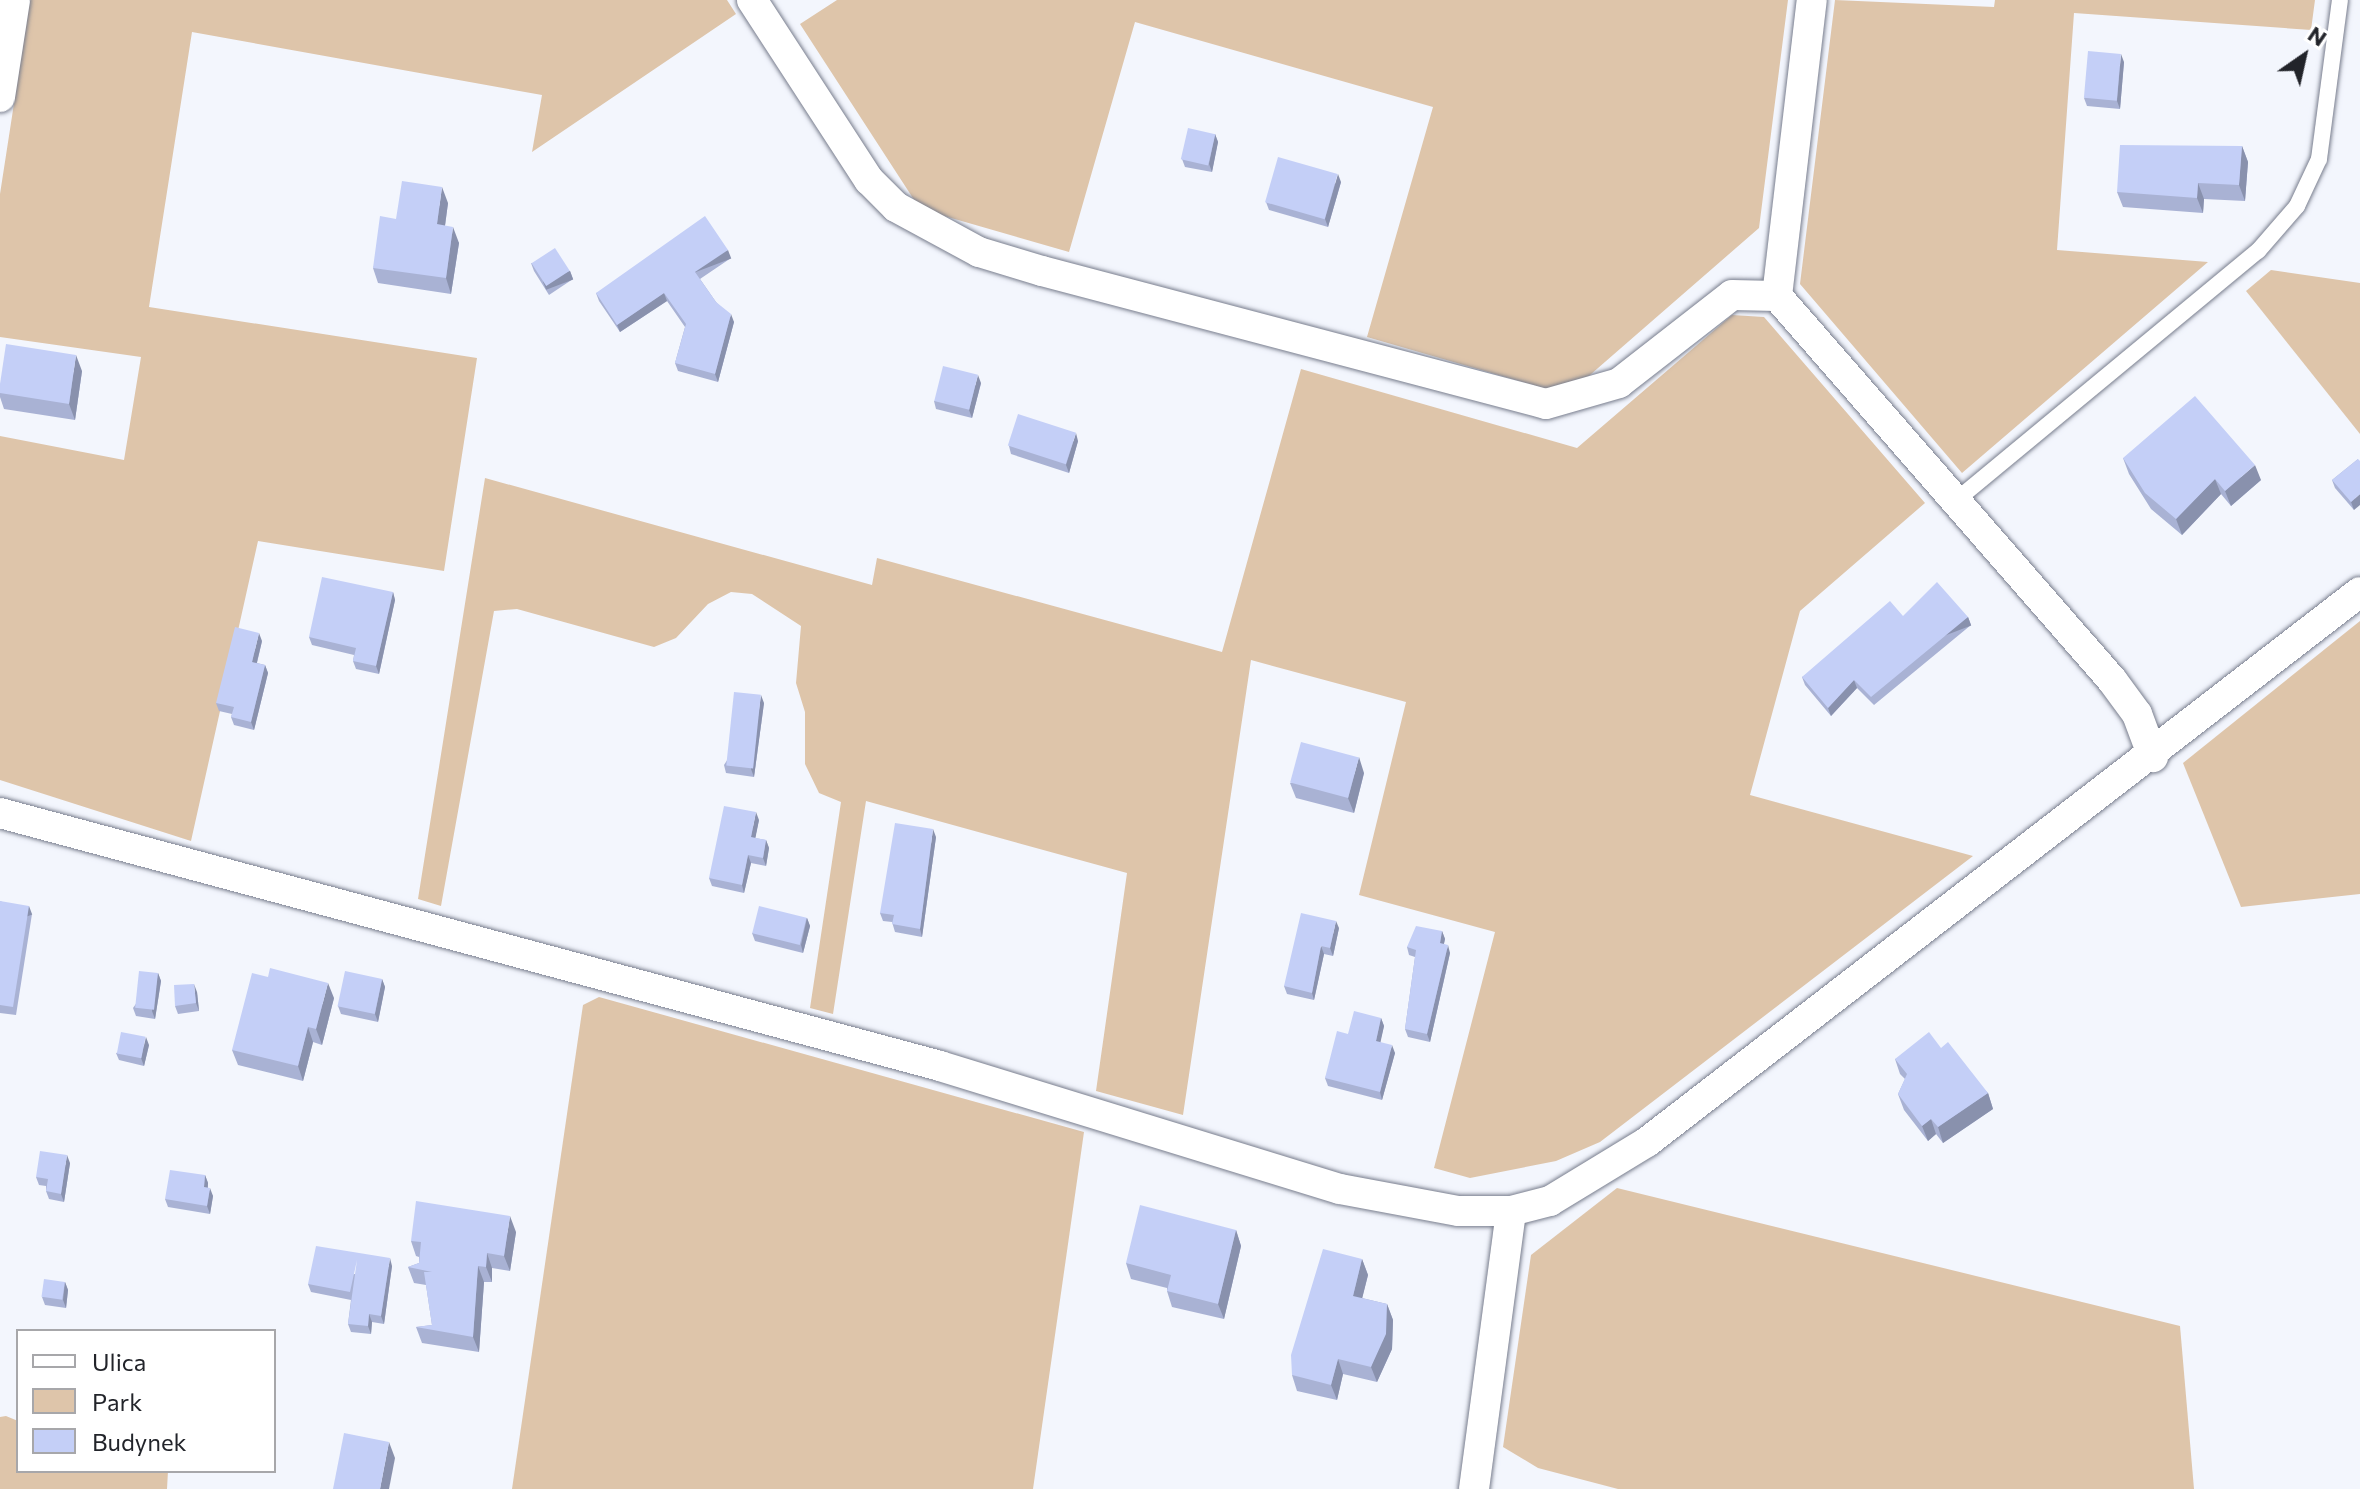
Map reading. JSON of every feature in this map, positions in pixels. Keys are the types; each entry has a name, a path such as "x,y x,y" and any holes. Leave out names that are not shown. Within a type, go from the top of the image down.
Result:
{"street":[{"path":"0,97 15,0"},
{"path":"752,0 869,180 896,207 979,252 1042,271 1546,404 1619,383 1732,295 1777,296 1959,498 2112,680 2137,714 2153,757"},
{"path":"1777,296 1812,0"},
{"path":"0,813 940,1066 1340,1189 1458,1211 1511,1211 1550,1201 1647,1142 2153,757 2360,592"},
{"path":"1474,1489 1511,1211"}],"lane":[{"path":"1959,498 2258,251 2297,206 2319,159 2340,0"}],"green space":[{"path":"30,0 727,0 736,14 532,152 542,95 192,32 149,307 477,358 444,571 258,541 191,841 0,780 0,436 124,460 141,357 0,337 0,194"},
{"path":"837,0 1788,0 1759,228 1567,395 1367,337 1433,107 1135,22 1069,252 920,209 800,24"},
{"path":"1835,0 1994,7 1995,0 2315,0 2311,30 2074,13 2057,250 2208,262 1962,473 1800,284"},
{"path":"2271,270 2360,283 2360,434 2246,291"},
{"path":"1732,315 1764,317 1925,503 1800,611 1750,795 1973,856 1600,1142 1556,1161 1470,1178 1434,1168 1495,932 1359,895 1406,702 1251,660 1183,1115 1096,1091 1127,873 866,801 833,1014 810,1008 841,802 819,793 805,764 805,712 796,683 801,626 752,594 731,592 708,604 676,638 654,647 517,609 494,611 441,906 418,899 485,478 872,585 877,558 1222,652 1301,369 1577,448"},
{"path":"2360,621 2360,894 2241,907 2183,763"},
{"path":"599,997 1084,1132 1033,1489 512,1489 583,1005"},
{"path":"1617,1188 2180,1326 2194,1489 1618,1489 1538,1468 1503,1447 1531,1255"},
{"path":"0,1417 16,1420 16,1473 168,1473 167,1489 0,1489"}],"building":[{"path":"2088,51 2121,54 2117,101 2084,98"},
{"path":"1188,128 1215,134 1208,165 1181,159"},
{"path":"2120,145 2242,146 2239,185 2198,183 2197,198 2117,192"},
{"path":"1278,157 1338,174 1325,219 1265,202"},
{"path":"402,181 442,187 437,224 453,227 446,278 373,268 380,216 396,219"},
{"path":"705,216 728,250 695,272 716,302 731,314 715,374 675,363 686,324 664,293 617,325 596,293"},
{"path":"555,248 570,271 546,286 532,263"},
{"path":"6,344 76,355 69,404 0,393"},
{"path":"943,366 978,375 969,410 934,401"},
{"path":"2195,396 2255,465 2225,491 2215,479 2176,519 2145,493 2123,458"},
{"path":"1018,414 1076,433 1066,464 1008,445"},
{"path":"2358,459 2360,494 2351,502 2332,480"},
{"path":"322,577 393,592 376,666 353,661 356,648 309,637"},
{"path":"1937,582 1968,617 1871,697 1854,680 1828,708 1802,677 1890,601 1903,616"},
{"path":"235,627 259,633 252,662 265,665 251,722 231,717 234,707 216,703"},
{"path":"734,692 761,695 753,768 726,766"},
{"path":"1301,742 1359,758 1348,798 1290,783"},
{"path":"724,806 756,812 751,837 766,840 763,858 748,855 742,885 709,878"},
{"path":"895,823 933,829 920,929 892,924 894,915 880,913"},
{"path":"0,901 29,906 13,1007 0,1005"},
{"path":"759,906 807,918 800,945 752,933"},
{"path":"1301,913 1336,921 1330,948 1321,946 1312,993 1284,986"},
{"path":"1416,926 1442,931 1440,943 1448,945 1427,1034 1405,1029 1416,950 1407,947"},
{"path":"270,968 328,983 316,1029 308,1027 298,1066 232,1050 252,973 268,977"},
{"path":"139,971 158,973 154,1010 135,1008"},
{"path":"345,971 382,979 375,1014 338,1006"},
{"path":"194,984 196,1003 175,1006 174,985"},
{"path":"1354,1011 1381,1018 1376,1041 1392,1045 1380,1092 1325,1078 1337,1031 1348,1034"},
{"path":"121,1032 146,1037 141,1058 117,1054"},
{"path":"1929,1032 1941,1048 1948,1042 1988,1093 1938,1127 1931,1119 1922,1126 1898,1094 1907,1074 1895,1059"},
{"path":"40,1151 67,1155 61,1194 46,1191 48,1179 36,1177"},
{"path":"170,1170 205,1175 204,1187 210,1188 207,1206 165,1199"},
{"path":"416,1201 510,1216 504,1256 487,1253 486,1267 478,1266 473,1337 416,1327 432,1325 424,1272 432,1272 408,1267 419,1263 421,1242 411,1241"},
{"path":"1140,1205 1236,1230 1218,1304 1167,1291 1171,1275 1126,1263"},
{"path":"316,1246 390,1258 381,1316 369,1314 368,1326 348,1324 357,1260 350,1292 308,1284"},
{"path":"1323,1249 1362,1259 1353,1296 1387,1304 1386,1334 1371,1367 1338,1359 1331,1385 1292,1375 1291,1355"},
{"path":"44,1279 65,1282 62,1300 41,1297"},
{"path":"344,1433 389,1442 380,1489 333,1489"}]}
